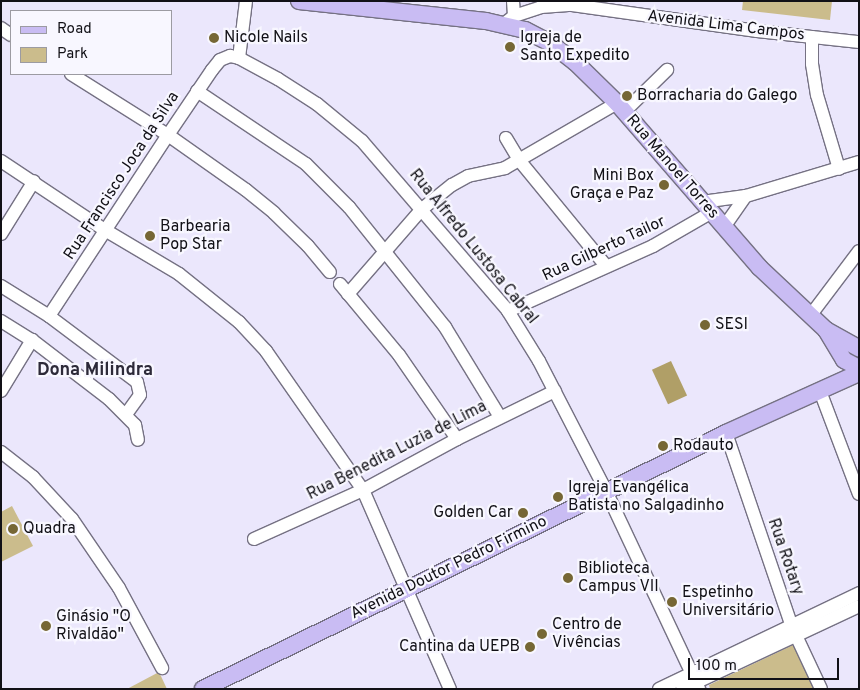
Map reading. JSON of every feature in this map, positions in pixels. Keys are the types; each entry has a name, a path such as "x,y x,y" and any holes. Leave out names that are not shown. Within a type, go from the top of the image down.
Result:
{"main road":[{"name":"Avenida Lima Campos","path":"300,1 398,6 509,20"},
{"name":"Rua Manoel Torres","path":"509,20 549,42 575,62 621,107 759,267 826,330 859,348"},
{"name":"Rua Manoel Torres","path":"826,330 837,352 844,360 859,368"},
{"path":"827,388 839,366 837,352"},
{"name":"Avenida Doutor Pedro Firmino","path":"203,689 726,432 859,373"}],"street":[{"path":"239,58 246,1"},
{"path":"509,20 513,1"},
{"name":"Avenida Lima Campos","path":"509,20 541,7 572,5 859,42"},
{"path":"812,37 812,64 817,95 839,169"},
{"name":"Rua Francisco Joca da Silva","path":"49,316 212,70 225,58 239,58"},
{"name":"Rua Alfredo Lustosa Cabral","path":"239,58 310,99 344,124 376,156 508,311 524,335 555,391 606,491 695,681"},
{"path":"348,294 422,209 452,185 468,176 499,170 621,107 667,70"},
{"path":"73,75 168,135 274,212 308,246 330,272"},
{"path":"197,91 306,164 349,207 445,327 500,417"},
{"path":"506,138 519,160 606,266"},
{"path":"1,161 34,181 105,230 172,269 239,322 266,351 363,490 450,689"},
{"path":"707,207 859,162"},
{"path":"1,234 34,181"},
{"path":"724,227 746,196"},
{"name":"Rua Gilberto Tailor","path":"508,311 676,234 707,207"},
{"path":"810,316 859,250"},
{"path":"340,284 399,355 457,439"},
{"path":"1,286 49,316 137,382 140,395 126,414"},
{"path":"1,321 32,340 126,414 135,425 138,440"},
{"path":"1,391 32,340"},
{"path":"827,388 859,494"},
{"name":"Rua Benedita Luzia de Lima","path":"254,539 363,490 457,439 555,391"},
{"name":"Rua Rotary","path":"726,432 794,631 821,689"},
{"path":"1,452 33,477 72,519 119,588 162,668"},
{"path":"682,689 794,631 859,593"},
{"path":"794,631 859,606"},
{"path":"659,689 695,681"}],"green space":[{"path":"743,1 832,1 830,20 742,10"},
{"name":"Quadra","path":"12,506 33,546 1,562 1,512"},
{"path":"793,645 814,689 710,689 709,685"},
{"path":"159,672 167,689 127,689"}],"shaded area":[{"path":"671,361 687,395 668,404 652,370"}],"place":[{"name":"Nicole Nails","path":"214,38"},
{"name":"Igreja de Santo Expedito","path":"510,47"},
{"name":"Borracharia do Galego","path":"627,96"},
{"name":"Mini Box Graça e Paz","path":"664,185"},
{"name":"Barbearia Pop Star","path":"150,236"},
{"name":"SESI","path":"705,325"},
{"name":"Rodauto","path":"663,446"},
{"name":"Igreja Evangélica Batista no Salgadinho","path":"558,497"},
{"name":"Golden Car","path":"523,513"},
{"name":"Quadra","path":"13,529"},
{"name":"Biblioteca Campus VII","path":"568,578"},
{"name":"Espetinho Universitário","path":"672,602"},
{"name":"Ginásio \"O Rivaldão\"","path":"46,626"},
{"name":"Centro de Vivências","path":"542,634"},
{"name":"Cantina da UEPB","path":"530,647"}],"district":[{"name":"Dona Milindra","path":"95,371"}]}
